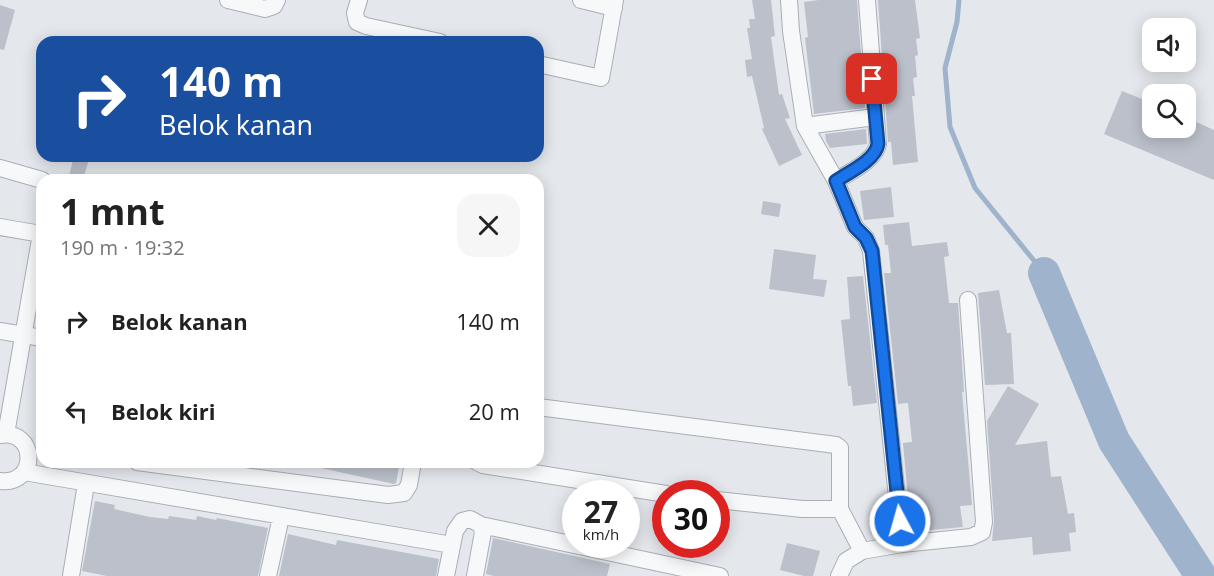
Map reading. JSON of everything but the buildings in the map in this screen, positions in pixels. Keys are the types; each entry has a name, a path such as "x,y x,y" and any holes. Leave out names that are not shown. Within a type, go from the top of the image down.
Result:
{"street":[{"path":"228,0 265,9 274,6 277,0"},
{"path":"359,0 355,13 357,22 412,36"},
{"path":"544,65 601,78 615,4 581,0"},
{"path":"789,0 791,31 805,126 836,181 855,227 866,238 872,251 902,544"},
{"path":"836,181 877,151 867,0"},
{"path":"805,126 875,117"},
{"path":"0,168 36,178"},
{"path":"0,227 36,234"},
{"path":"0,481 13,480 24,472 34,449 18,438 3,435 36,264"},
{"path":"839,576 846,561 862,551 902,544 971,537 981,532 984,522 968,300"},
{"path":"0,331 36,337"},
{"path":"544,408 832,444 840,448 840,509 862,551"},
{"path":"237,469 388,495 404,493 409,485 412,468"},
{"path":"502,468 652,492"},
{"path":"24,472 452,545"},
{"path":"71,576 86,484"},
{"path":"730,501 802,509 840,509"},
{"path":"268,576 281,517"},
{"path":"446,576 455,531 462,521 470,519 482,525 656,569 720,576"},
{"path":"475,576 483,531 482,525"}],"waterway":[{"path":"959,0 957,22 945,68 950,127 975,188 1044,273"},
{"path":"1044,273 1114,441 1201,576"}],"route":[{"path":"872,79 877,151 836,181 855,227 866,238 872,251 900,521"}]}
